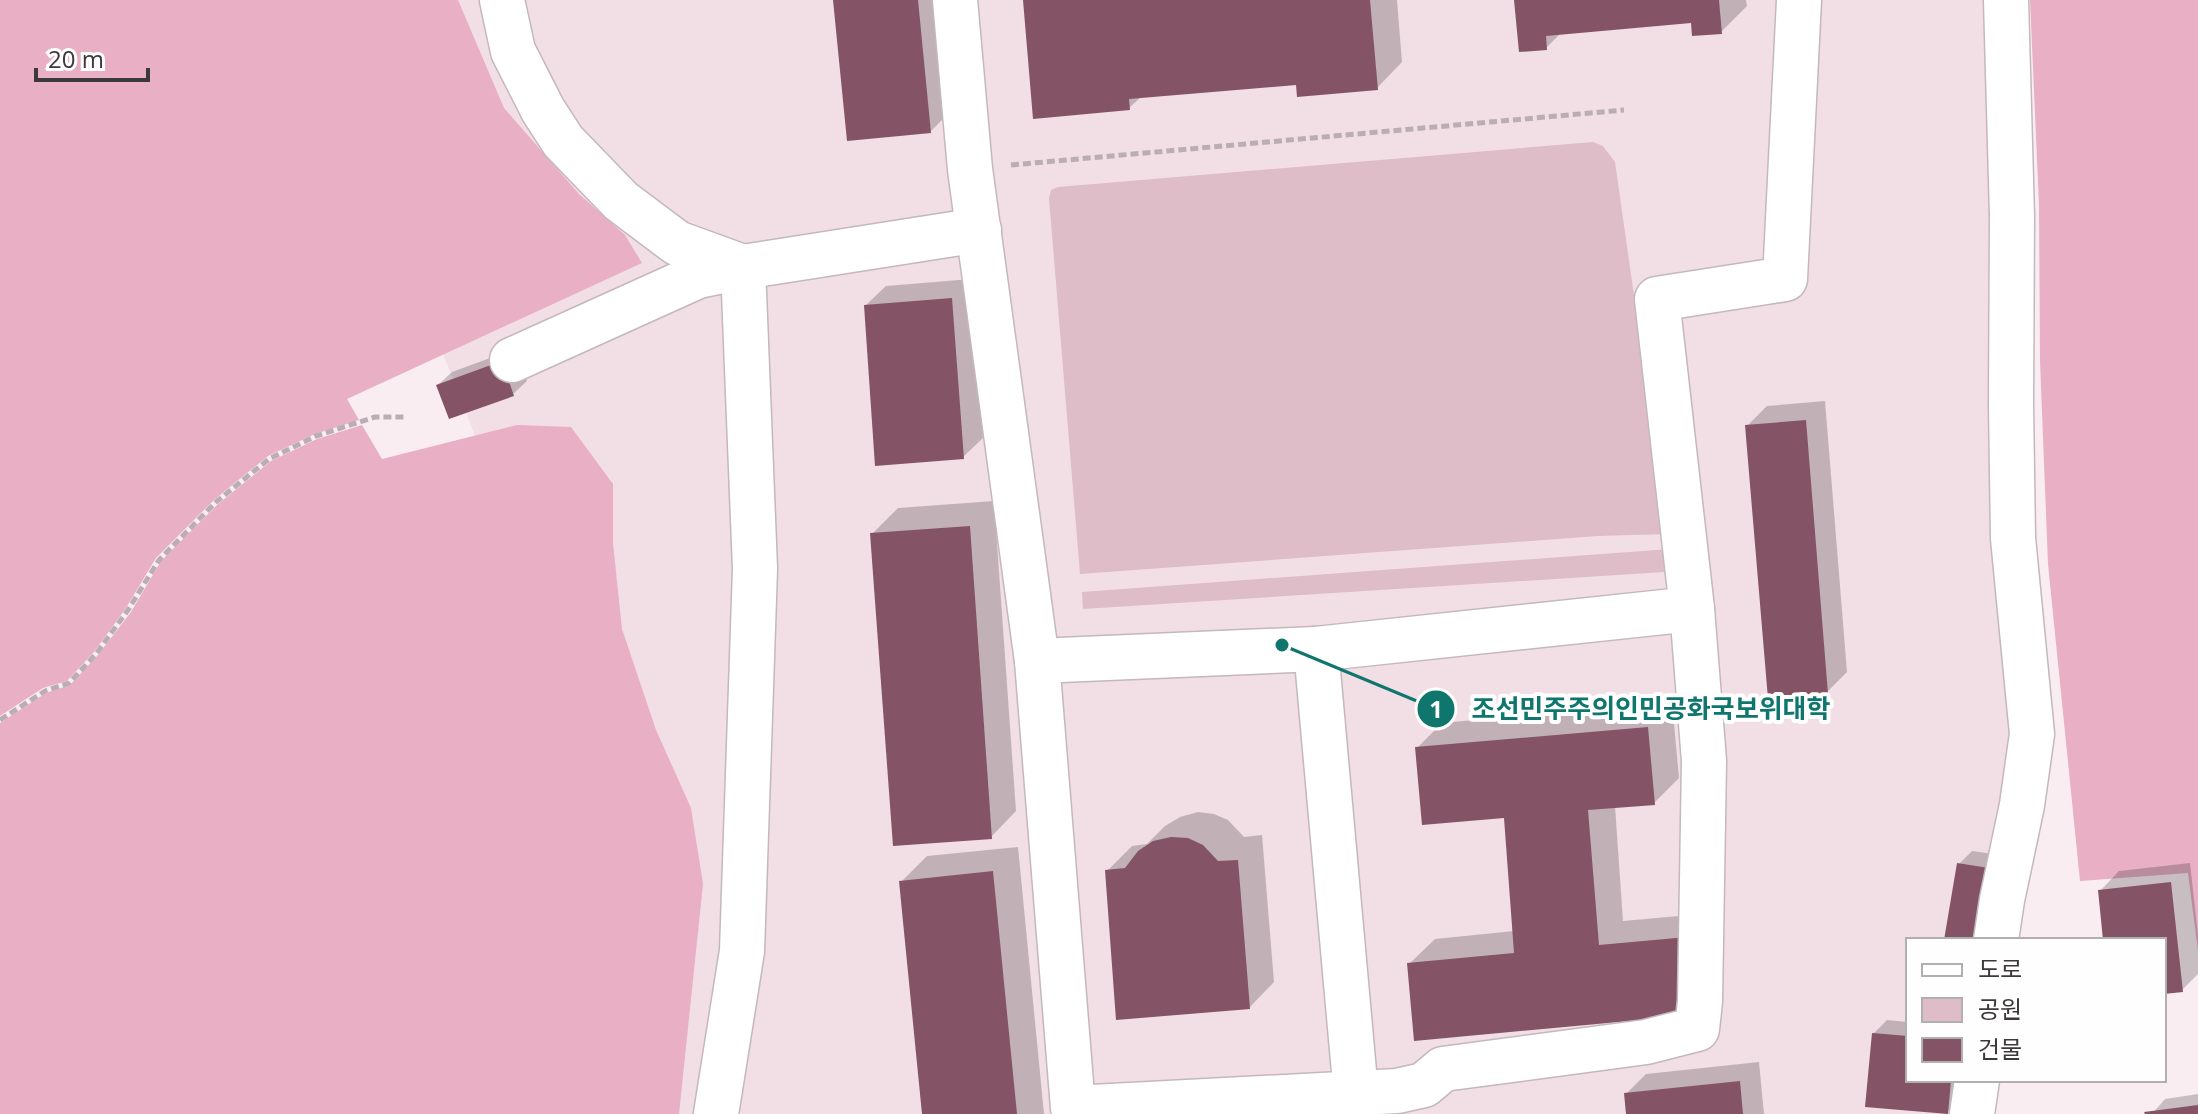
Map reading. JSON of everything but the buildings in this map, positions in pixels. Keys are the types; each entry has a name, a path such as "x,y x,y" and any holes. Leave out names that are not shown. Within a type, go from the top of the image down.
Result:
{"street":[{"path":"502,0 513,51 543,110 563,141 621,201 677,243 743,267"},
{"path":"955,0 970,169 1037,661 1073,1108 1397,1091 1424,1085 1443,1069 1646,1042 1697,1029 1704,761 1692,609 1657,299 1785,279 1799,0"},
{"path":"1996,938 2032,734 2013,538 2012,216 2006,0"},
{"path":"512,360 698,276 979,230"},
{"path":"716,1114 742,951 755,569 743,267"},
{"path":"1037,661 1316,649 1692,609"},
{"path":"1316,649 1356,1094"},
{"path":"1972,1114 1977,1082"}],"path":[{"path":"970,169 1624,110"},
{"path":"0,720 45,691 69,683 96,654 159,560 216,502 269,459 316,436 375,417 405,417"}],"shaded area":[{"path":"0,0 458,0 504,108 579,194 625,235 642,263 347,399 359,420 315,434 268,456 214,500 156,558 126,608 94,652 67,681 43,688 0,716"},
{"path":"304,0 1993,0 2002,508 2013,812 1994,938 1906,938 1906,1082 1974,1082 1967,1114 529,1114 611,782"},
{"path":"2030,0 2198,0 2198,951 2188,873 2080,881 2048,564 2040,361 2039,205"},
{"path":"362,425 382,459 517,425 571,427 613,484 613,543 622,629 656,730 691,808 703,884 679,1114 0,1114 0,723 46,693 70,685 131,612 161,561 218,504 271,461 317,439"}],"green space":[{"path":"1593,142 1603,146 1615,162 1668,534 1598,536 1080,574 1049,198 1051,190"},
{"path":"1670,549 1672,565 1664,572 1083,609 1082,592"}],"place":[{"name":"조선민주주의인민공화국보위대학","path":"1282,645"}]}
